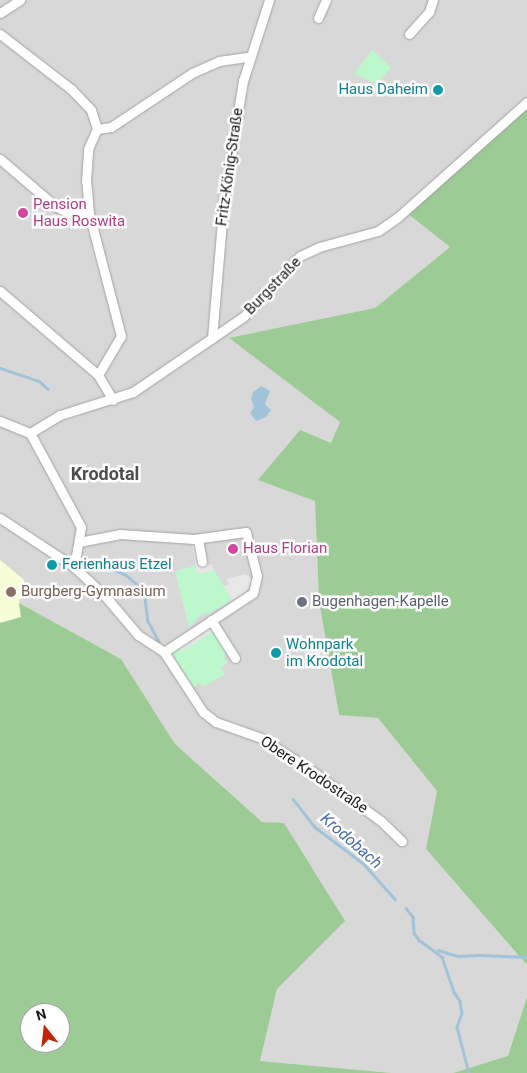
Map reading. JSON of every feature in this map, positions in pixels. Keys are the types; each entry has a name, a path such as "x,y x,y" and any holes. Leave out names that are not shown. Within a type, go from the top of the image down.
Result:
{"street":[{"path":"0,13 20,0"},
{"name":"Fritz-König-Straße","path":"212,338 224,199 249,58 269,0"},
{"path":"318,18 326,0"},
{"path":"409,34 429,12 434,0"},
{"path":"0,34 71,89 91,110 97,129 88,149 86,181 89,213 121,336 98,375"},
{"path":"97,129 111,127 159,92 192,73 219,61 249,58"},
{"name":"Burgstraße","path":"30,433 60,415 113,400 132,392 212,338 263,298 300,256 319,247 378,231 398,217 527,102"},
{"path":"0,159 55,206 69,213 89,213"},
{"path":"0,291 98,375 113,400"},
{"path":"0,421 30,433 81,527 74,567"},
{"name":"Obere Krodostraße","path":"0,518 74,567 106,596 138,635 164,652 209,717 261,738 305,766 381,821 402,841"},
{"path":"79,542 120,534 198,539 246,532 257,584 253,593 164,652"},
{"path":"198,539 202,562"},
{"path":"211,620 235,658"}],"shaded area":[{"path":"0,0 527,0 527,104 408,214 450,247 375,308 230,339 341,422 331,443 315,500 319,601 339,715 378,718 437,791 426,849 527,965 527,997 508,1057 453,1073 392,1073 260,1061 277,989 344,921 262,822 175,744 121,659 19,603 24,580 0,560"},
{"path":"372,50 391,67 377,84 354,74"},
{"path":"204,542 208,565 212,564 214,570 197,574 192,544"},
{"name":"Burgberg-Gymnasium","path":"0,560 24,580 19,603 21,617 0,623"},
{"path":"195,566 197,574 214,570 232,600 208,614 203,613 189,627 175,571"},
{"path":"246,574 252,580 245,593 232,600 224,586 229,584 226,579"},
{"path":"208,625 213,631 183,651 180,646"},
{"path":"213,631 226,650 224,656 227,663 221,668 225,674 205,686 199,683 194,687 170,651 179,645 183,651"}],"green space":[{"path":"527,104 527,965 426,849 437,791 378,718 339,715 319,601 315,501 258,480 300,430 331,443 340,422 229,338 375,308 450,247 408,214"},
{"path":"19,603 121,659 175,744 262,822 284,823 345,921 277,989 260,1061 392,1073 0,1073 0,623 21,617"},
{"path":"527,997 527,1073 453,1073 508,1056"}],"water":[{"path":"261,386 270,391 265,404 271,410 266,417 256,421 250,413 254,407 251,399 253,392"}],"waterway":[{"name":"Krodobach","path":"0,368 39,381 48,389"},
{"name":"Krodobach","path":"92,561 126,575 144,590 148,621 159,642"},
{"name":"Krodobach","path":"293,799 315,827 364,864 395,899"},
{"name":"Krodobach","path":"406,908 413,917 414,933 419,940 442,957 454,992 460,1001 462,1013 457,1027 469,1073"},
{"path":"438,950 458,956 478,955"},
{"path":"480,955 527,957"}],"place":[{"name":"Haus Daheim","path":"438,90"},
{"name":"Pension Haus Roswita","path":"23,213"},
{"name":"Haus Florian","path":"233,549"},
{"name":"Ferienhaus Etzel","path":"52,565"},
{"name":"Burgberg-Gymnasium","path":"11,592"},
{"name":"Bugenhagen-Kapelle","path":"302,602"},
{"name":"Wohnpark im Krodotal","path":"276,653"}],"district":[{"name":"Krodotal","path":"105,474"}]}
